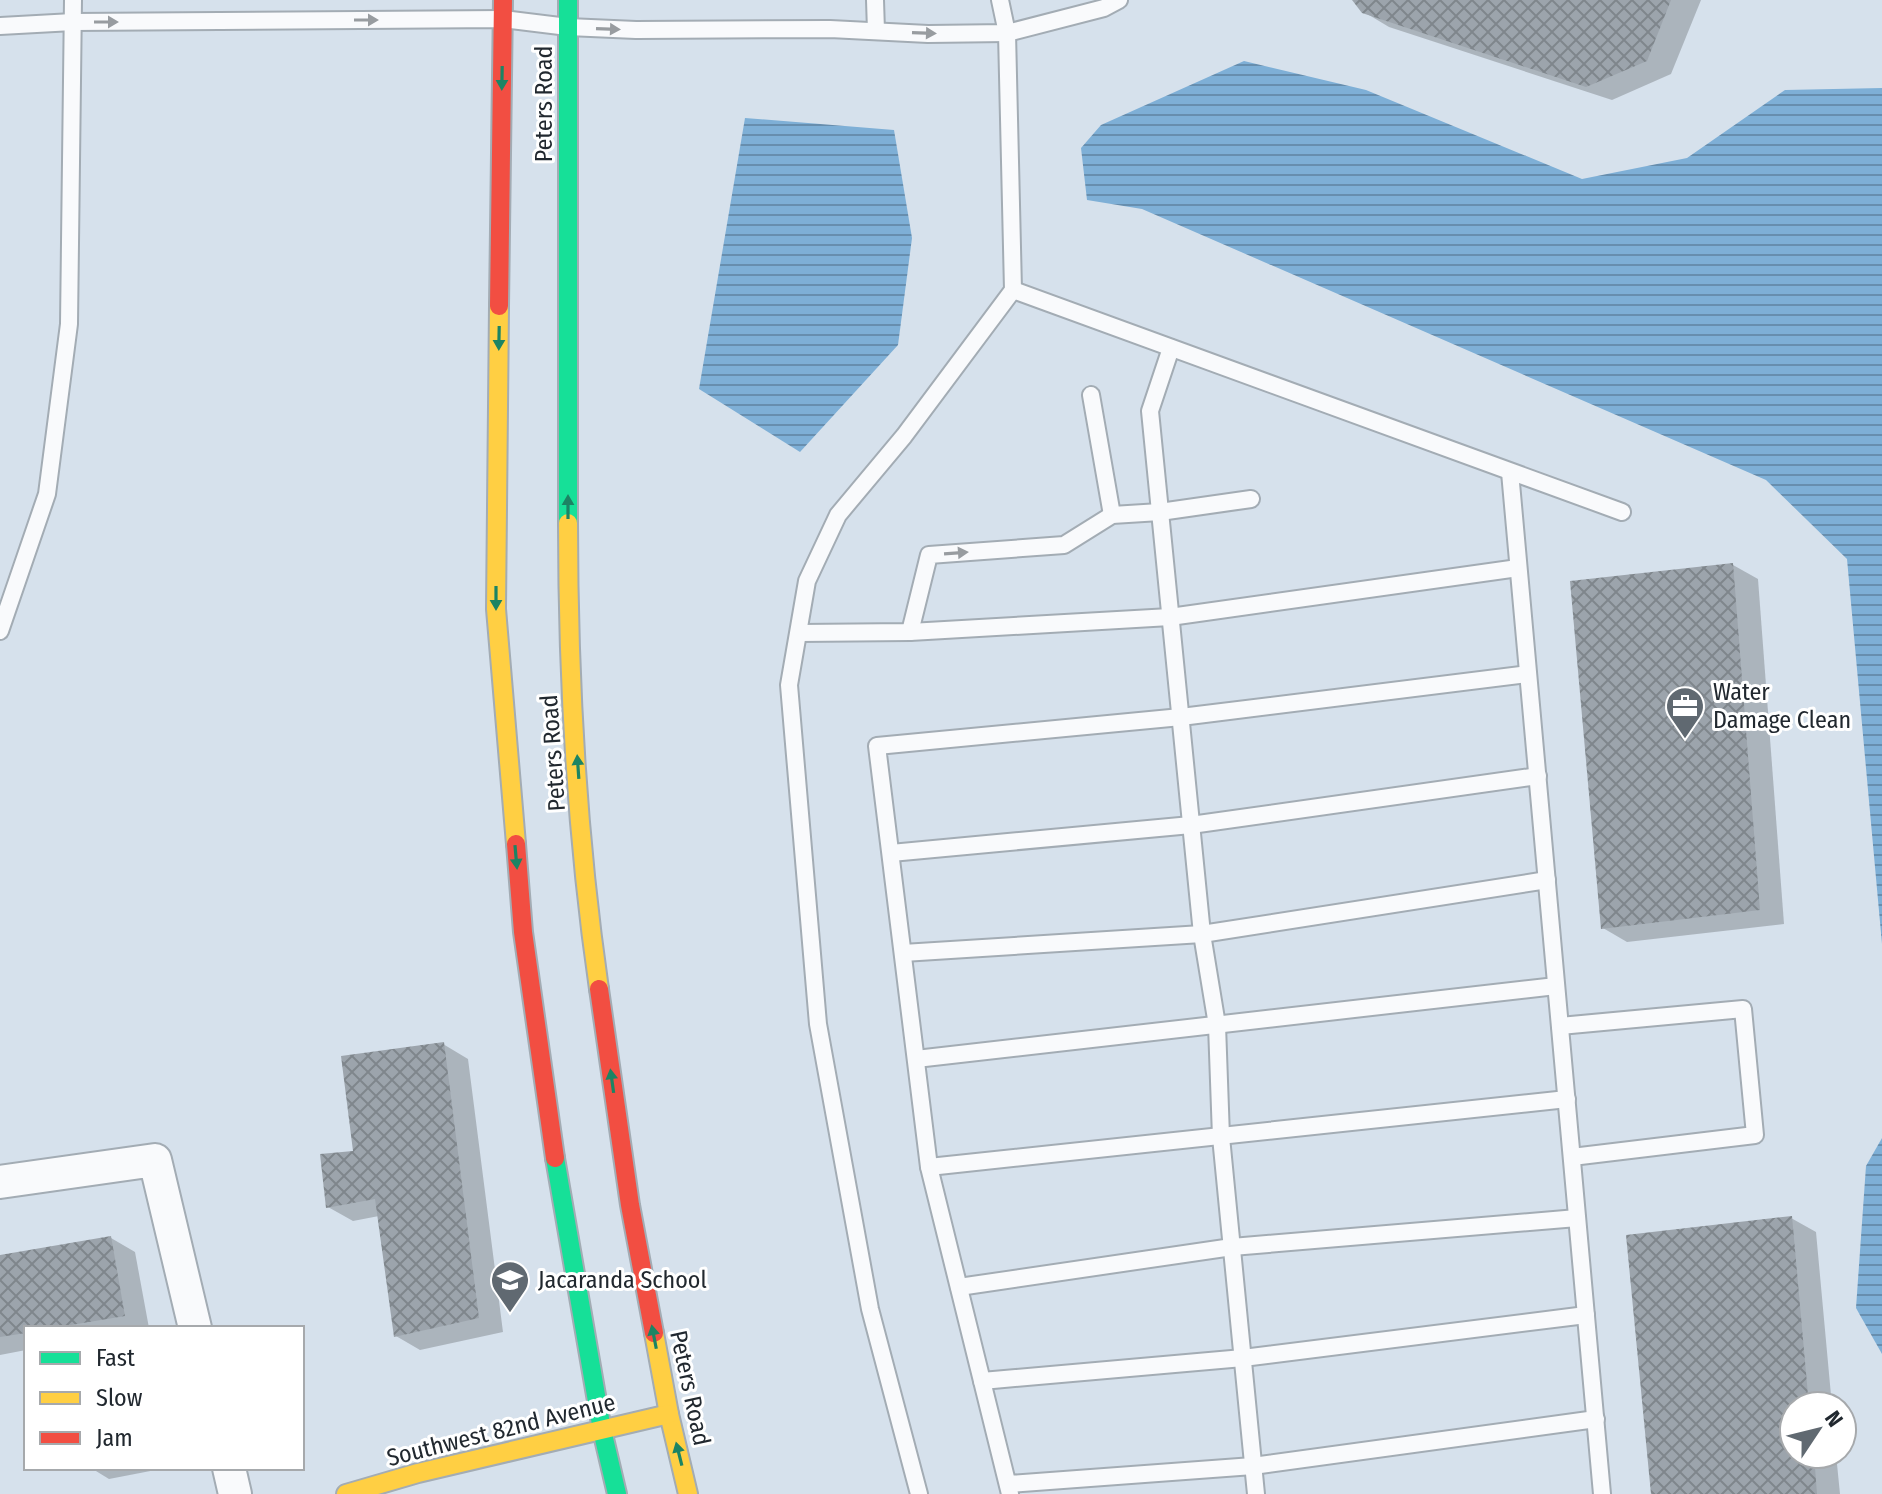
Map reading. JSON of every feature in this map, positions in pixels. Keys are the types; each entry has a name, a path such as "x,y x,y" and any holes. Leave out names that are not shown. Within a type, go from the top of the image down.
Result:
{"main road":[{"name":"Peters Road","path":"568,0 568,622 588,913 630,1205 669,1414 688,1494"},
{"name":"Peters Road","path":"503,9 496,609 523,932 564,1222 602,1430 617,1494"},
{"name":"Southwest 82nd Avenue","path":"346,1494 418,1473 669,1414"}],"street":[{"path":"0,1182 155,1160 195,1326"},
{"path":"229,1470 235,1494"}],"lane":[{"path":"0,631 47,494 69,324 73,0"},
{"path":"875,0 876,31"},
{"path":"919,1494 870,1309 818,1024 789,685 807,581 838,515 904,436 1013,290 1007,33 1000,0"},
{"path":"0,26 503,9 568,27 1007,33 1104,8 1119,0"},
{"path":"1013,290 1622,512"},
{"path":"1171,348 1150,411 1202,934 1217,1025 1221,1137 1256,1494"},
{"path":"1091,395 1112,515"},
{"path":"1510,472 1602,1494"},
{"path":"910,632 929,555 1064,545 1112,515 1160,512 1251,499"},
{"path":"799,633 910,632 1170,617 1518,568"},
{"path":"1528,674 1181,717 877,746 929,1167 1009,1489 1253,1466 1596,1419"},
{"path":"891,853 1191,825 1538,776"},
{"path":"903,953 1202,934 1547,880"},
{"path":"916,1059 1556,986"},
{"path":"1560,1026 1743,1009 1755,1135 1572,1157"},
{"path":"929,1167 1567,1099"},
{"path":"959,1287 1232,1247 1577,1218"},
{"path":"982,1381 1243,1358 1586,1315"}],"water":[{"path":"1244,61 1366,90 1582,179 1687,158 1785,90 1882,88 1882,944 1847,559 1766,480 1142,209 1087,200 1081,148 1101,125"},
{"path":"745,118 894,130 912,238 898,345 800,452 699,389"},
{"path":"1882,1138 1882,1354 1856,1308 1866,1166"}],"building":[{"path":"1352,0 1671,0 1647,61 1586,87 1362,13"},
{"path":"1733,563 1760,910 1601,929 1570,581"},
{"path":"444,1042 479,1318 394,1337 375,1199 326,1208 320,1154 353,1151 341,1056"},
{"path":"1792,1216 1808,1390 1778,1390 1778,1470 1815,1470 1817,1494 1651,1494 1626,1235"},
{"path":"111,1236 125,1316 65,1326 24,1326 24,1333 0,1337 0,1255"}],"traffic: fast":[{"path":"568,0 568,523"},
{"path":"555,1158 602,1430 617,1494"}],"traffic: slow":[{"path":"499,306 496,609 516,844"},
{"path":"568,523 575,757 599,989"},
{"path":"654,1333 688,1494"},
{"path":"346,1494 418,1473 669,1414"}],"traffic: jam":[{"path":"499,306 503,0"},
{"path":"516,844 523,932 555,1158"},
{"path":"599,989 630,1205 654,1333"}],"place":[{"name":"Water Damage Clean","path":"1685,740"},
{"name":"Jacaranda School","path":"510,1314"}]}
